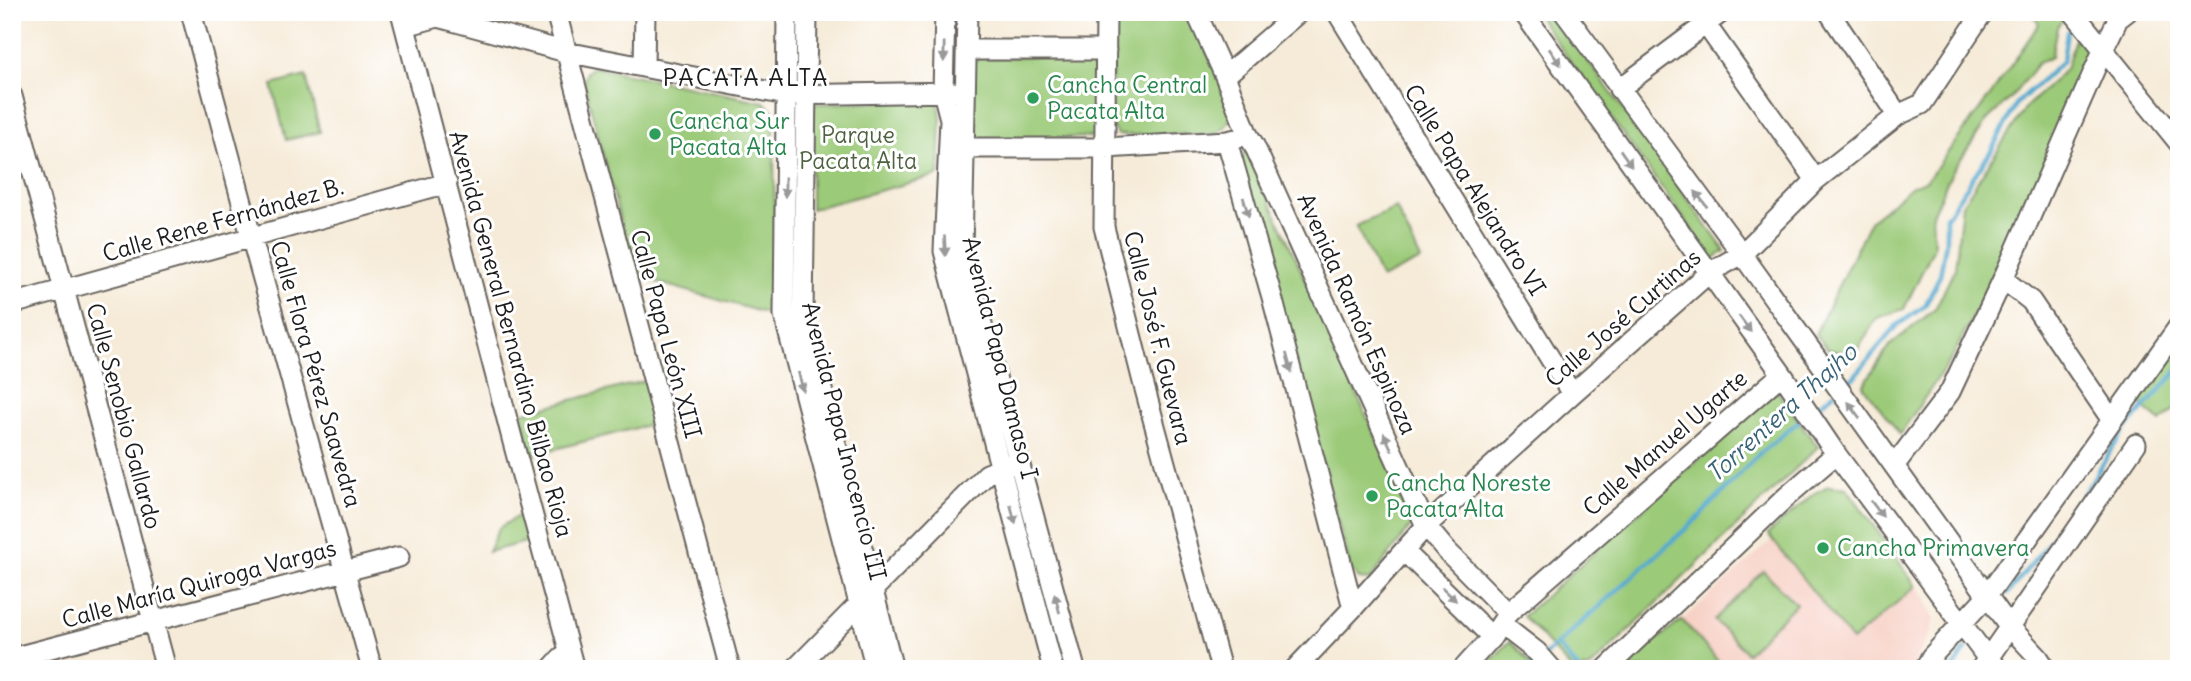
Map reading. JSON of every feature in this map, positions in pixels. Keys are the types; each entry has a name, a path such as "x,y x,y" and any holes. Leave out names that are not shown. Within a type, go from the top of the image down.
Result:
{"street":[{"name":"Calle Flora Pérez Saavedra","path":"191,12 372,669"},
{"name":"Calle Papa León XIII","path":"556,12 730,669"},
{"path":"644,66 645,12"},
{"name":"Avenida Papa Inocencio III","path":"787,12 795,94 793,302 784,316 876,669"},
{"name":"Avenida Papa Inocencio III","path":"795,94 807,12"},
{"name":"Avenida Papa Damaso I","path":"945,12 943,92 956,148 962,251 1053,669"},
{"name":"Avenida Papa Damaso I","path":"956,148 964,93 967,12"},
{"name":"Calle José F. Guevara","path":"1106,12 1104,227 1221,669"},
{"name":"Avenida Ramón Espinoza","path":"1196,12 1248,135 1255,145 1426,526 1500,625"},
{"path":"1225,76 1299,12"},
{"name":"Calle Papa Alejandro VI","path":"1337,12 1572,394"},
{"path":"1523,12 1782,374 1836,454 1963,624 1989,665"},
{"path":"1564,12 1742,254 2009,626 2046,669"},
{"path":"1619,89 1702,19 1722,12"},
{"path":"1829,12 1898,116"},
{"name":"Calle José Curtinas","path":"1295,669 1426,526 1572,394 1709,273 1742,254 1816,180 1898,116 1922,104 1983,12"},
{"path":"2073,12 2179,143"},
{"path":"1894,466 1950,392 2003,279 2104,48 2118,19 2127,12"},
{"path":"403,19 438,17 566,52 795,94 964,93"},
{"name":"Avenida General Bernardino Bilbao Rioja","path":"403,19 572,662"},
{"path":"1702,19 1816,180"},
{"path":"966,50 1106,50"},
{"name":"Calle Senobio Gallardo","path":"12,96 166,669"},
{"path":"956,148 1105,148 1227,141 1248,135"},
{"path":"1227,141 1272,296 1353,608"},
{"name":"Calle Rene Fernández B.","path":"12,304 447,183"},
{"path":"2003,279 2031,301 2112,419"},
{"name":"Avenida Papa Inocencio III","path":"793,302 803,315 893,669"},
{"path":"1925,669 1931,657 1987,596 2179,326"},
{"name":"Calle Manuel Ugarte","path":"1463,669 1500,625 1782,374"},
{"path":"1989,665 2009,626 2136,444"},
{"path":"1606,669 1836,454"},
{"path":"795,669 987,474 1010,464"},
{"name":"Avenida Papa Damaso I","path":"1010,464 1075,669"},
{"name":"Avenida Ramón Espinoza","path":"1405,552 1537,652 1552,669"},
{"name":"Calle María Quiroga Vargas","path":"12,659 399,556"},
{"path":"551,669 562,657 572,662"}],"shaded area":[{"path":"1772,540 1851,641 1916,586 1934,618 1931,631 1911,669 1725,669 1682,620"}],"green space":[{"path":"1114,12 1190,12 1231,107 1229,121 1222,130 1213,134 1117,135 1111,124"},
{"path":"1535,12 1553,12 1725,251 1713,259"},
{"path":"2032,12 2062,12 2065,17 2057,27 2051,57 2038,63 2011,98 1988,119 1952,172 1932,214 1934,247 1904,309 1877,318 1854,355 1828,349 1815,334 1870,221 1912,186 1927,180 2039,24"},
{"path":"2076,35 2093,53 2013,236 1953,356 1900,434 1863,386 1889,346 1935,309 1955,269 1962,205 2026,107 2066,69"},
{"name":"Parque Pacata Alta","path":"1090,55 1096,60 1096,134 1091,137 984,140 972,131 973,63 979,58"},
{"name":"Parque Pacata Alta","path":"593,67 764,102 774,112 775,316 635,276 584,82 586,72"},
{"path":"306,76 320,132 286,140 272,85"},
{"name":"Parque Pacata Alta","path":"938,100 941,117 939,175 811,209 811,104"},
{"path":"1244,151 1248,152 1414,522 1370,580 1359,579 1351,570 1242,161"},
{"path":"1396,208 1421,260 1381,279 1356,226"},
{"path":"2179,350 2179,405 2161,422 2144,408 2137,398"},
{"path":"648,380 659,422 532,455 522,413"},
{"path":"1776,390 1818,447 1589,669 1571,669 1523,616"},
{"path":"1828,486 1847,488 1916,586 1852,641 1768,534 1813,494"},
{"path":"526,511 533,540 488,552 499,528"},
{"path":"1763,571 1796,604 1747,653 1714,620"},
{"path":"1682,620 1725,669 1628,669 1635,658"},
{"path":"1510,641 1536,669 1483,669"}],"waterway":[{"name":"Torrentera Thajho","path":"1843,385 1853,378 1896,326 1925,306 1940,275 1946,242 1946,217 1991,151 2017,103 2063,61 2067,32 2076,24"},
{"path":"2008,593 2068,519 2124,430 2179,369"},
{"name":"Torrentera Thajho","path":"1813,410 1834,393"},
{"name":"Torrentera Thajho","path":"1545,655 1699,517 1759,454 1804,417"},
{"path":"1558,646 1578,669"},
{"path":"1953,669 1966,649"},
{"name":"Torrentera Thajho","path":"1528,669 1538,661"}],"place":[{"name":"Cancha Central Pacata Alta","path":"1033,98"},
{"name":"Cancha Sur Pacata Alta","path":"655,134"},
{"name":"Cancha Noreste Pacata Alta","path":"1372,496"},
{"name":"Cancha Primavera","path":"1823,548"}],"district":[{"name":"PACATA ALTA","path":"746,78"}]}
